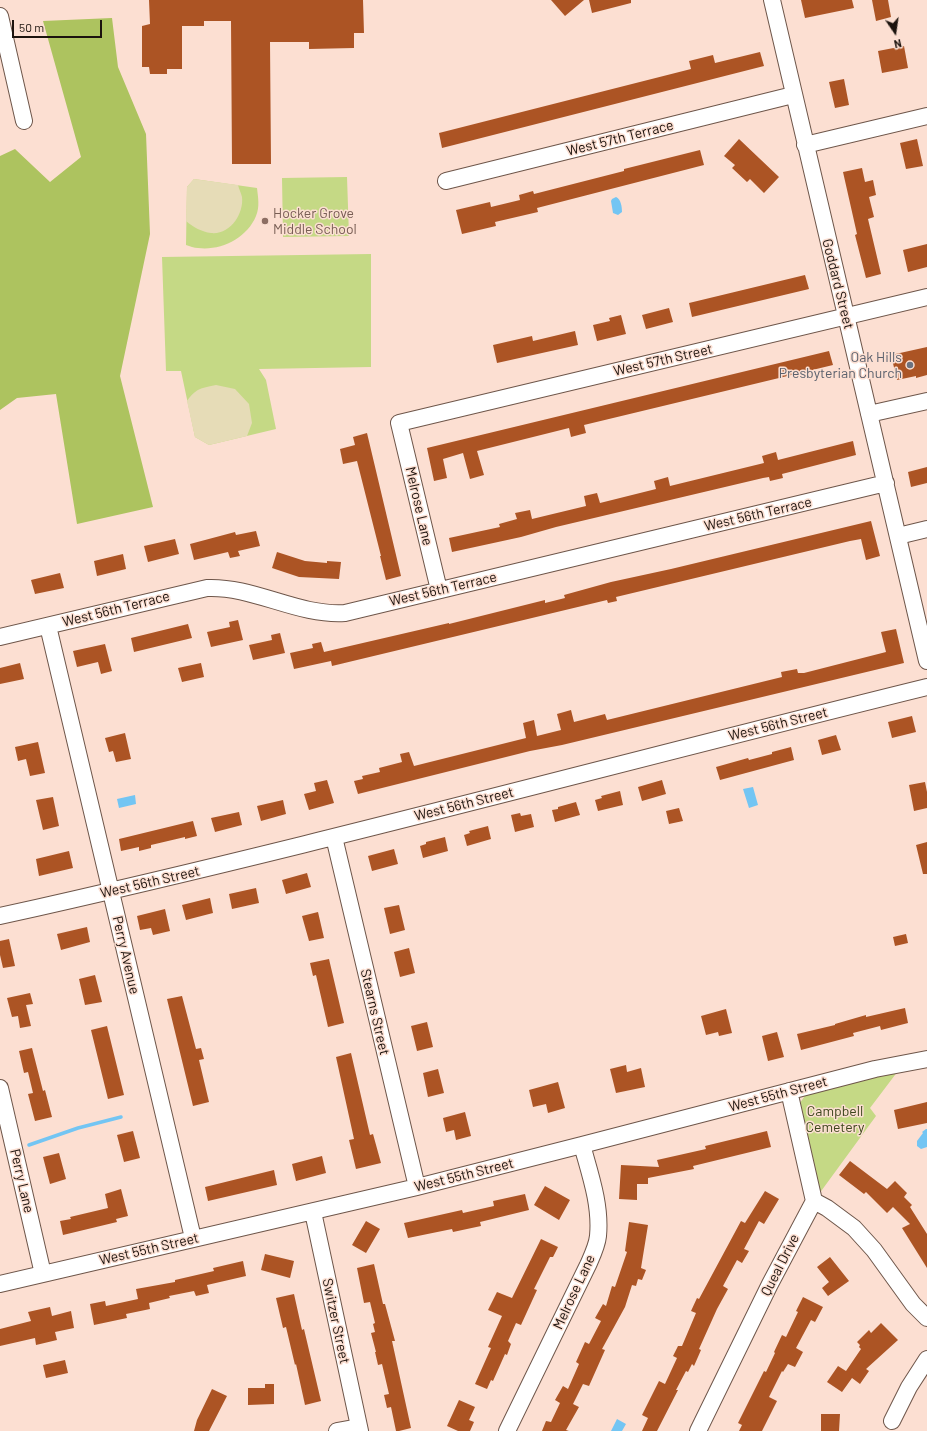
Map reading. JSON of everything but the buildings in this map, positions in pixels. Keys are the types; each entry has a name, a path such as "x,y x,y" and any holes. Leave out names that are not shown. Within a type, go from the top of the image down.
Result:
{"street":[{"name":"Goddard Street","path":"772,0 927,662"},
{"path":"0,16 24,121"},
{"name":"West 57th Terrace","path":"446,181 793,94"},
{"path":"805,145 927,116"},
{"name":"West 57th Street","path":"399,423 927,297"},
{"path":"869,414 927,401"},
{"name":"Melrose Lane","path":"399,423 439,590"},
{"name":"West 56th Terrace","path":"0,637 207,588 222,588 265,597 319,612 345,613 886,483"},
{"path":"898,536 927,529"},
{"name":"Perry Avenue","path":"48,626 193,1238"},
{"name":"West 56th Street","path":"0,916 334,837 927,687"},
{"name":"Stearns Street","path":"334,837 416,1187"},
{"name":"West 55th Street","path":"0,1284 416,1187 876,1069 927,1059"},
{"name":"Perry Lane","path":"0,1088 43,1274"},
{"path":"789,1091 814,1201 827,1208 854,1228 874,1250 913,1304 927,1318"},
{"name":"Melrose Lane","path":"507,1431 588,1265 598,1236 597,1205 582,1145"},
{"name":"Queal Drive","path":"698,1431 770,1284 814,1201"},
{"name":"Switzer Street","path":"313,1212 359,1429"},
{"path":"892,1421 909,1387 927,1359"},
{"path":"337,1431 359,1429"}],"green space":[{"path":"112,18 118,67 146,134 150,234 120,376 153,507 77,524 56,394 17,398 0,410 0,156 15,149 50,182 81,157 43,21"},
{"path":"347,177 349,236 283,237 282,178"},
{"path":"194,179 257,188 258,209 256,216 252,224 240,237 224,245 216,247 196,248 186,245 187,187"},
{"path":"371,254 371,367 259,369 266,380 276,429 209,445 195,437 181,371 166,371 162,257"},
{"name":"Campbell Cemetery","path":"898,1071 870,1108 876,1116 819,1194 800,1103 806,1094"}],"sand":[{"path":"194,179 238,185 242,197 241,210 230,227 224,231 218,233 204,232 186,221 187,187"},
{"path":"216,385 235,389 249,404 252,423 247,436 209,445 195,437 187,401 196,391"}],"water":[{"path":"616,197 620,201 622,208 622,212 618,215 613,213 611,201"},
{"path":"753,787 758,805 749,808 743,789"},
{"path":"135,795 136,804 119,808 117,799"},
{"path":"926,1129 927,1147 921,1149 917,1146 917,1141 923,1133 922,1132"},
{"path":"617,1419 626,1424 622,1431 611,1431"}],"waterway":[{"path":"29,1145 78,1128 121,1117"}],"place":[{"name":"Hocker Grove Middle School","path":"265,221"},
{"name":"Oak Hills Presbyterian Church","path":"910,365"}]}
